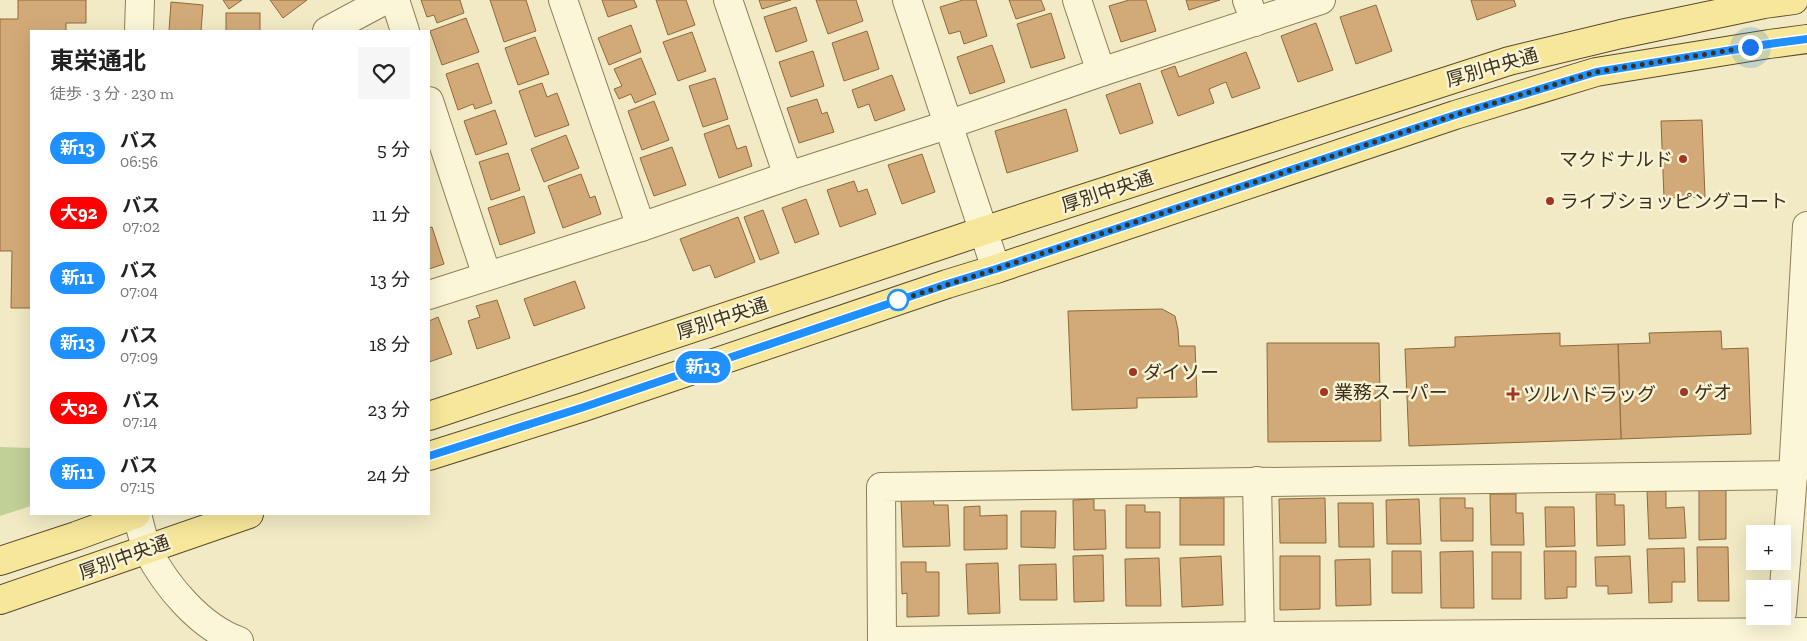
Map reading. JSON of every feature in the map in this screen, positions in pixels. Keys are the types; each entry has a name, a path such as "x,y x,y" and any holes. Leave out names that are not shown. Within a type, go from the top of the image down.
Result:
{"main road":[{"name":"厚別中央通","path":"430,416 983,231 1508,61 1621,34 1764,4 1794,0"},
{"name":"厚別中央通","path":"430,456 584,407 1455,115 1596,72 1807,39"},
{"name":"厚別中央通","path":"0,561 133,515"},
{"name":"厚別中央通","path":"0,600 246,515"}],"street":[{"path":"139,30 140,0"},
{"path":"329,30 385,0"},
{"path":"395,0 405,30"},
{"path":"563,0 641,227"},
{"path":"728,0 788,176"},
{"path":"907,0 950,124 996,269"},
{"path":"1077,0 1101,72"},
{"path":"430,296 641,227 1101,72 1251,11 1321,0"},
{"path":"430,104 488,276"},
{"path":"893,641 1641,637 1787,627 1793,475 1807,226"},
{"path":"882,641 881,486 1793,475"},
{"path":"1257,481 1260,638"},
{"path":"136,515 147,549 168,585 197,615 232,640"}],"green space":[{"path":"0,447 30,448 30,506 0,516"}],"building":[{"path":"18,0 86,0 86,23 66,23 66,30 30,30 30,308 11,308 12,251 0,251 0,19 18,19"},
{"path":"223,0 242,0 229,9"},
{"path":"270,0 307,0 283,18"},
{"path":"421,0 460,0 464,13 437,23 434,15 427,17"},
{"path":"490,0 526,0 536,31 504,42"},
{"path":"602,0 634,0 637,7 608,17"},
{"path":"656,0 686,0 695,25 668,35"},
{"path":"759,0 791,0 762,9"},
{"path":"816,0 856,0 863,21 828,34"},
{"path":"963,0 976,0 987,36 964,44 960,31 949,34 940,7"},
{"path":"1009,0 1041,0 1045,10 1016,19"},
{"path":"1129,0 1146,0 1156,31 1121,42 1109,6"},
{"path":"1186,0 1220,0 1189,10"},
{"path":"1471,0 1514,0 1516,6 1477,20"},
{"path":"171,2 203,5 201,30 169,30"},
{"path":"1376,5 1392,51 1356,64 1340,17"},
{"path":"796,7 807,41 776,52 764,17"},
{"path":"226,13 260,13 260,30 226,30"},
{"path":"1051,13 1065,58 1031,68 1017,24"},
{"path":"466,18 479,52 442,65 430,31"},
{"path":"1316,23 1333,70 1298,82 1281,36"},
{"path":"631,25 641,52 609,65 598,38"},
{"path":"867,31 879,69 844,81 832,43"},
{"path":"692,32 706,71 678,81 663,42"},
{"path":"535,37 549,74 518,85 505,48"},
{"path":"992,45 1005,82 970,94 957,57"},
{"path":"813,51 824,86 791,97 779,62"},
{"path":"1246,52 1260,88 1232,98 1226,82 1209,89 1214,103 1178,116 1161,71 1175,66 1179,77"},
{"path":"641,58 656,94 635,103 631,94 619,99 614,89 622,86 614,69"},
{"path":"478,63 492,103 475,109 473,104 458,110 446,74"},
{"path":"892,75 905,110 875,121 869,104 858,108 852,90"},
{"path":"715,78 728,119 703,127 689,86"},
{"path":"542,83 547,97 557,93 569,125 535,137 519,91"},
{"path":"1140,83 1153,123 1120,134 1106,95"},
{"path":"817,99 822,114 827,112 834,132 799,143 787,108"},
{"path":"654,101 669,140 642,150 628,111"},
{"path":"1066,109 1078,151 1007,173 995,131"},
{"path":"495,110 507,144 476,155 464,121"},
{"name":"マクドナルド","path":"1702,120 1705,197 1664,198 1661,121"},
{"path":"729,125 737,149 746,146 752,166 719,178 704,134"},
{"path":"566,135 579,168 544,182 531,149"},
{"path":"672,147 686,185 654,196 640,158"},
{"path":"508,153 520,190 491,200 479,162"},
{"path":"922,154 935,192 902,204 888,165"},
{"path":"581,174 590,198 595,196 601,214 563,228 548,186"},
{"path":"854,181 858,192 867,189 876,214 840,227 827,190"},
{"path":"524,196 535,233 500,245 488,208"},
{"path":"806,199 819,234 795,243 782,208"},
{"path":"763,210 779,253 760,260 744,217"},
{"path":"738,217 755,262 715,278 710,265 693,271 680,239"},
{"path":"432,227 444,264 430,269 430,228"},
{"path":"575,281 585,308 534,326 524,299"},
{"path":"497,300 510,338 477,349 468,321 480,317 476,306"},
{"name":"ダイソー","path":"1162,309 1175,316 1179,346 1195,346 1197,397 1137,398 1137,408 1072,410 1068,311"},
{"path":"438,317 452,354 430,362 430,321"},
{"name":"ゲオ","path":"1721,331 1722,349 1748,348 1751,434 1621,439 1618,344 1650,343 1649,333"},
{"name":"ツルハドラッグ","path":"1560,333 1560,346 1618,344 1621,439 1409,446 1405,349 1455,347 1455,337"},
{"name":"業務スーパー","path":"1267,343 1379,343 1381,441 1268,442"},
{"path":"1726,488 1726,539 1699,540 1699,489"},
{"path":"1647,491 1666,491 1666,508 1684,507 1686,538 1649,539"},
{"path":"1490,494 1516,494 1516,513 1523,513 1524,545 1491,545"},
{"path":"1596,494 1615,494 1615,505 1624,505 1625,545 1597,546"},
{"path":"1180,498 1224,498 1224,545 1180,545"},
{"path":"1325,498 1326,543 1280,543 1279,499"},
{"path":"1440,498 1465,498 1465,508 1473,508 1473,541 1441,541"},
{"path":"933,499 934,505 948,505 950,546 903,547 901,500"},
{"path":"1094,499 1094,510 1105,510 1106,549 1074,550 1073,500"},
{"path":"1419,499 1421,544 1387,544 1386,500"},
{"path":"1338,503 1373,503 1374,547 1339,547"},
{"path":"1126,505 1145,505 1145,512 1160,512 1160,548 1126,548"},
{"path":"980,506 980,516 1007,515 1007,549 964,550 964,507"},
{"path":"1545,507 1574,507 1575,546 1546,547"},
{"path":"1021,511 1056,511 1055,548 1021,547"},
{"path":"1697,547 1728,547 1729,601 1698,601"},
{"path":"1684,548 1685,582 1672,582 1672,602 1649,603 1647,549"},
{"path":"1392,551 1421,551 1422,593 1392,593"},
{"path":"1473,551 1474,608 1441,608 1440,552"},
{"path":"1544,551 1576,551 1576,587 1567,587 1567,598 1545,599"},
{"path":"1492,552 1521,552 1521,599 1492,599"},
{"path":"1103,555 1104,601 1074,602 1073,556"},
{"path":"1221,556 1223,605 1182,607 1180,558"},
{"path":"1280,556 1320,556 1320,609 1280,610"},
{"path":"1630,556 1632,593 1608,594 1608,586 1596,586 1595,557"},
{"path":"1159,558 1161,606 1126,606 1125,559"},
{"path":"1370,559 1371,605 1336,606 1335,560"},
{"path":"901,562 926,562 926,572 939,572 939,616 907,617 907,593 902,594"},
{"path":"998,563 1000,613 968,614 966,564"},
{"path":"1056,564 1057,600 1020,600 1019,565"}],"bus line":[{"name":"新13","path":"430,456 584,407 1455,115 1596,72 1807,39"}],"place":[{"name":"マクドナルド","path":"1683,159"},
{"name":"ライブショッピングコート","path":"1550,201"},
{"name":"ダイソー","path":"1133,372"},
{"name":"業務スーパー","path":"1324,392"},
{"name":"ゲオ","path":"1684,392"},
{"name":"ツルハドラッグ","path":"1513,394"}],"route":[{"path":"898,300 893,302 1455,115 1596,72 1750,47"}]}
